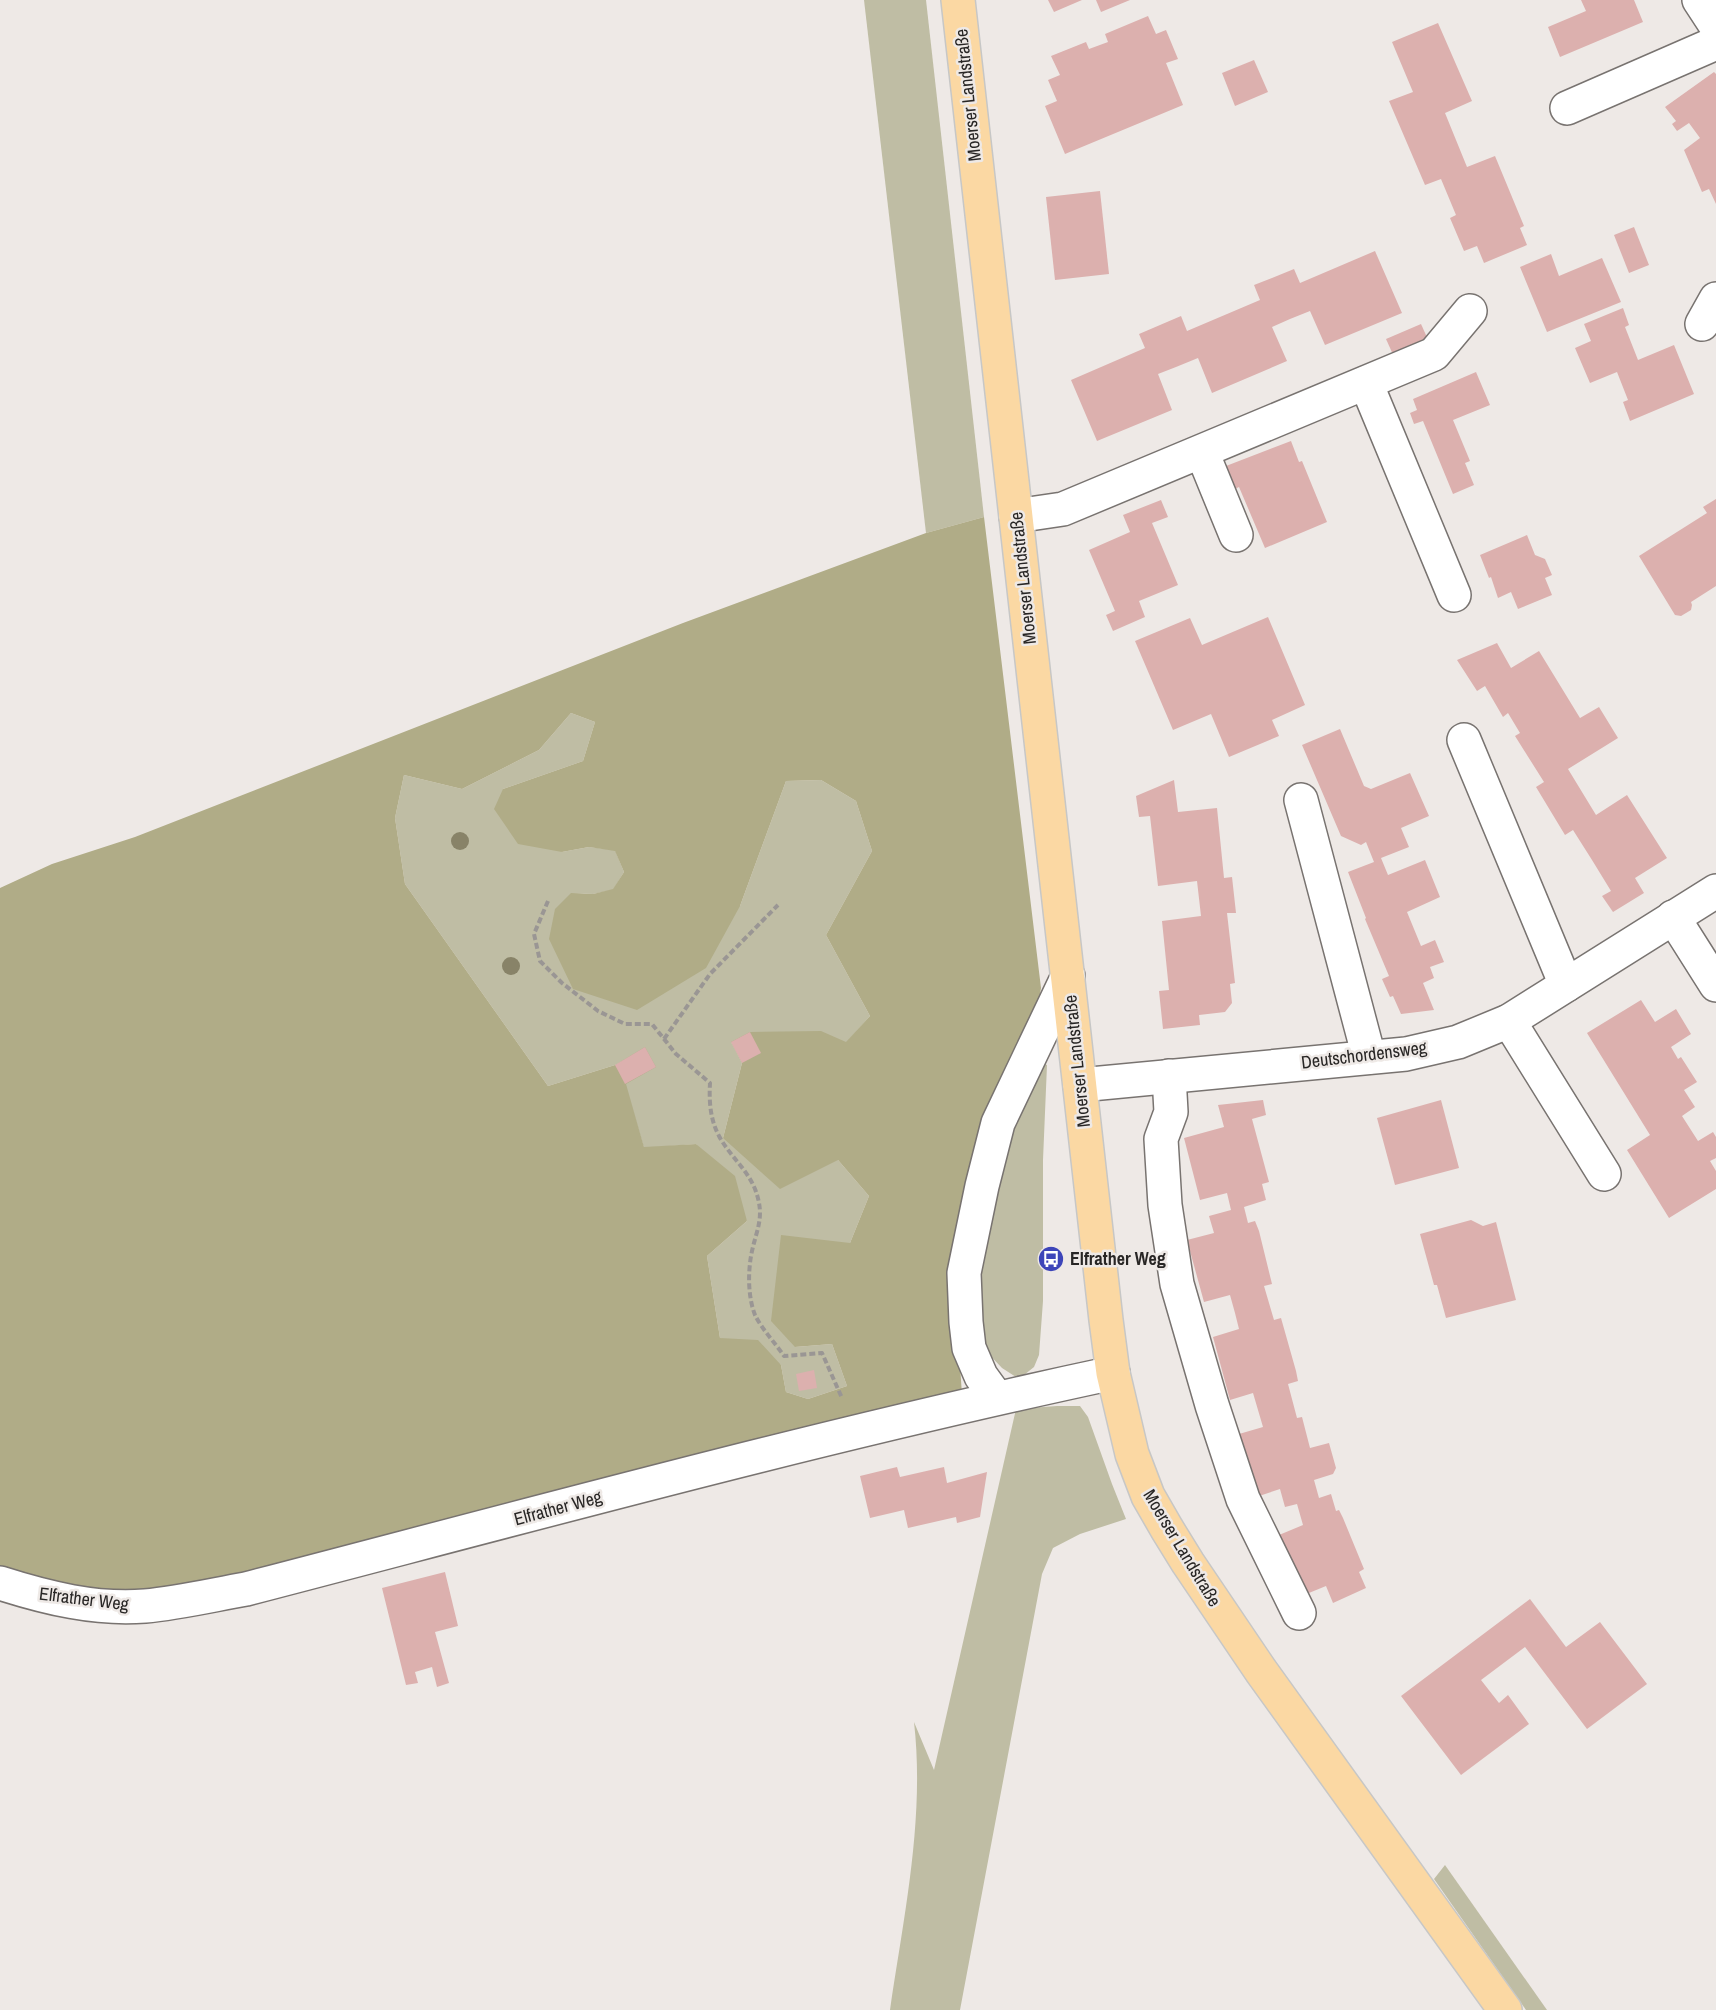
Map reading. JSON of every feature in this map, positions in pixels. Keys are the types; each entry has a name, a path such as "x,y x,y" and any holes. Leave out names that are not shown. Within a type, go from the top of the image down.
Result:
{"main road":[{"name":"Moerser Landstraße","path":"958,0 1106,1320 1113,1373 1132,1454 1148,1496 1188,1563 1261,1671 1505,2010"}],"street":[{"path":"1699,0 1716,26"},
{"path":"1567,108 1716,43"},
{"path":"1015,505 1358,375 1434,354 1470,311"},
{"path":"1015,505 1063,509 1202,452 1358,375"},
{"path":"1358,375 1454,595"},
{"path":"1202,452 1236,535"},
{"path":"1464,740 1566,985"},
{"path":"1301,800 1369,1057"},
{"name":"Deutschordensweg","path":"1080,1085 1406,1054 1458,1042 1509,1021 1716,891"},
{"path":"1673,917 1716,986"},
{"path":"997,1398 981,1376 969,1348 964,1273 998,1123 1068,976"},
{"path":"1509,1021 1604,1174"},
{"path":"1169,1076 1172,1112 1161,1139 1165,1204 1177,1284 1212,1405 1243,1498 1299,1613"},
{"name":"Elfrather Weg","path":"0,1583 59,1600 99,1605 144,1606 193,1599 246,1588 857,1431 1113,1373"}],"path":[{"path":"548,901 534,934 540,961 562,983 598,1011 625,1024 652,1024 676,1054 710,1083 708,1103 719,1136 754,1188 761,1213 751,1255 749,1281 755,1315 784,1356 822,1353 857,1431"},
{"path":"664,1039 710,974 778,905"}],"shaded area":[{"path":"864,0 926,0 984,517 926,533"},
{"path":"984,517 1041,988 1035,1024 957,1320 962,1395 242,1580 144,1597 0,1574 0,888 52,864 135,837 683,623 926,533","holes":["571,713 595,722 583,761 503,789 494,809 518,844 562,852 589,847 615,851 624,872 613,889 593,894 571,893 555,909 549,939 573,989 637,1010 706,968 740,906 786,781 821,780 856,801 872,851 826,935 870,1016 846,1042 821,1031 750,1032 731,1042 742,1063 723,1138 780,1189 838,1160 869,1196 850,1243 781,1235 771,1321 795,1347 832,1344 847,1386 808,1399 786,1392 781,1365 758,1340 720,1338 707,1256 747,1221 735,1176 696,1144 644,1147 626,1084 656,1067 645,1047 615,1065 548,1086 405,884 395,818 404,775 462,789 539,750"]},
{"path":"571,713 595,722 583,761 503,789 562,852 589,847 615,850 624,872 613,890 593,894 570,893 740,906 786,781 821,780 856,801 872,851 826,935 870,1016 846,1043 731,1042 742,1063 723,1138 838,1160 869,1196 850,1243 795,1347 832,1344 847,1386 808,1399 786,1392 781,1365 720,1338 707,1256 747,1221 696,1144 644,1148 625,1084 645,1048 615,1065 548,1086 405,884 395,818 404,775 462,789 539,750"},
{"path":"1040,1062 1047,1065 1043,1160 1043,1301 1039,1355 1034,1367 1024,1375 1016,1377 1002,1368 984,1349 975,1277 990,1188"},
{"path":"1080,1406 1088,1417 1126,1519 1080,1534 1053,1548 1042,1574 960,2010 890,2010 907,1902 915,1830 917,1758 914,1722 934,1770 1016,1409"},
{"path":"1445,1865 1547,2010 1526,2010 1434,1879"}],"building":[{"path":"1048,0 1082,0 1054,12"},
{"path":"1096,0 1130,0 1101,12"},
{"path":"1581,0 1634,0 1643,22 1560,57 1548,27 1586,11"},
{"path":"1148,16 1156,34 1166,30 1178,59 1166,63 1183,105 1065,154 1045,106 1057,101 1048,80 1060,75 1051,56 1086,42 1089,49 1108,42 1105,34"},
{"path":"1438,23 1472,101 1445,113 1467,167 1495,156 1524,226 1520,228 1527,245 1484,263 1477,246 1464,251 1450,218 1456,215 1441,179 1425,185 1389,101 1413,92 1392,42"},
{"path":"1254,60 1268,92 1235,106 1222,73"},
{"path":"1714,72 1716,74 1716,204 1709,189 1702,192 1684,150 1700,138 1689,123 1677,131 1672,124 1676,121 1665,107"},
{"path":"1100,191 1109,274 1055,280 1046,197"},
{"path":"1634,227 1649,265 1629,273 1614,235"},
{"path":"1375,251 1402,313 1325,345 1310,311 1290,319 1272,327 1287,361 1212,393 1198,358 1158,374 1172,410 1097,441 1071,380 1145,348 1139,334 1181,316 1187,331 1260,300 1254,285 1294,269 1300,283"},
{"path":"1551,254 1559,276 1602,258 1621,302 1547,332 1520,267"},
{"path":"1623,308 1629,325 1625,327 1638,360 1674,345 1694,394 1630,421 1623,402 1628,400 1617,372 1590,383 1575,348 1591,341 1584,324"},
{"path":"1421,324 1430,344 1395,359 1386,339"},
{"path":"1476,372 1490,405 1453,420 1470,461 1465,463 1474,485 1453,494 1423,421 1414,424 1410,413 1417,410 1413,399"},
{"path":"1291,441 1299,462 1302,461 1327,522 1265,548 1239,487 1235,489 1226,466"},
{"path":"1716,499 1716,586 1691,602 1691,610 1681,616 1675,615 1639,556 1707,513 1703,507"},
{"path":"1161,500 1168,517 1152,523 1178,585 1139,601 1145,617 1113,631 1106,615 1115,611 1089,550 1130,532 1123,515"},
{"path":"1527,535 1535,555 1545,559 1552,575 1545,578 1552,595 1518,609 1511,592 1498,598 1480,555"},
{"path":"1268,617 1305,705 1272,720 1279,736 1229,757 1211,714 1173,730 1135,641 1190,618 1202,645"},
{"path":"1497,643 1511,668 1539,651 1580,718 1599,707 1618,738 1568,769 1596,815 1627,795 1667,858 1635,878 1644,893 1613,912 1602,896 1611,891 1592,860 1573,830 1565,835 1536,787 1544,782 1515,736 1520,733 1508,713 1503,717 1485,686 1477,691 1457,660"},
{"path":"1340,729 1364,786 1371,789 1410,773 1429,816 1401,828 1409,847 1381,858 1388,875 1425,860 1440,897 1407,912 1421,946 1435,940 1444,962 1430,967 1434,978 1423,983 1434,1010 1401,1014 1393,996 1390,997 1382,979 1389,976 1348,872 1374,862 1366,842 1361,845 1341,836 1302,745"},
{"path":"1174,780 1178,812 1217,808 1224,878 1232,877 1236,913 1227,913 1235,983 1230,984 1232,1003 1225,1012 1199,1015 1200,1025 1163,1029 1159,991 1169,990 1162,921 1201,916 1197,881 1158,886 1150,816 1139,817 1136,796"},
{"path":"1641,1000 1655,1022 1676,1009 1691,1034 1671,1047 1678,1059 1681,1057 1697,1082 1684,1090 1695,1107 1682,1116 1698,1141 1713,1132 1716,1137 1716,1158 1710,1161 1716,1171 1716,1189 1669,1218 1627,1150 1650,1135 1587,1033"},
{"path":"750,1032 761,1053 742,1063 731,1042"},
{"path":"645,1047 656,1067 625,1084 615,1065"},
{"path":"1263,1100 1266,1115 1252,1119 1269,1182 1262,1184 1266,1200 1244,1207 1248,1223 1255,1221 1259,1231 1272,1284 1264,1286 1274,1320 1281,1318 1296,1371 1298,1381 1288,1384 1297,1418 1302,1417 1310,1448 1329,1443 1336,1468 1333,1474 1314,1480 1319,1498 1331,1494 1336,1511 1339,1510 1343,1518 1364,1569 1359,1572 1366,1588 1333,1603 1326,1586 1304,1595 1279,1535 1303,1525 1297,1504 1285,1507 1280,1489 1256,1497 1239,1434 1263,1427 1253,1393 1230,1400 1213,1337 1239,1329 1235,1313 1230,1295 1204,1302 1187,1240 1214,1233 1209,1216 1231,1210 1227,1193 1200,1200 1184,1138 1224,1127 1218,1105"},
{"path":"1441,1100 1459,1168 1395,1185 1377,1118"},
{"path":"1471,1220 1483,1226 1496,1222 1516,1300 1446,1318 1420,1234"},
{"path":"814,1370 817,1388 799,1391 796,1374"},
{"path":"897,1467 900,1477 944,1467 947,1483 987,1472 980,1517 957,1523 956,1517 908,1528 904,1510 870,1518 860,1476"},
{"path":"445,1572 458,1626 435,1632 449,1683 437,1687 432,1667 415,1672 418,1683 406,1685 382,1588"},
{"path":"1530,1599 1566,1647 1600,1622 1647,1684 1587,1729 1525,1647 1481,1680 1499,1703 1508,1695 1529,1724 1461,1775 1401,1696"}],"place":[{"name":"Elfrather Weg","path":"1051,1259"}]}
